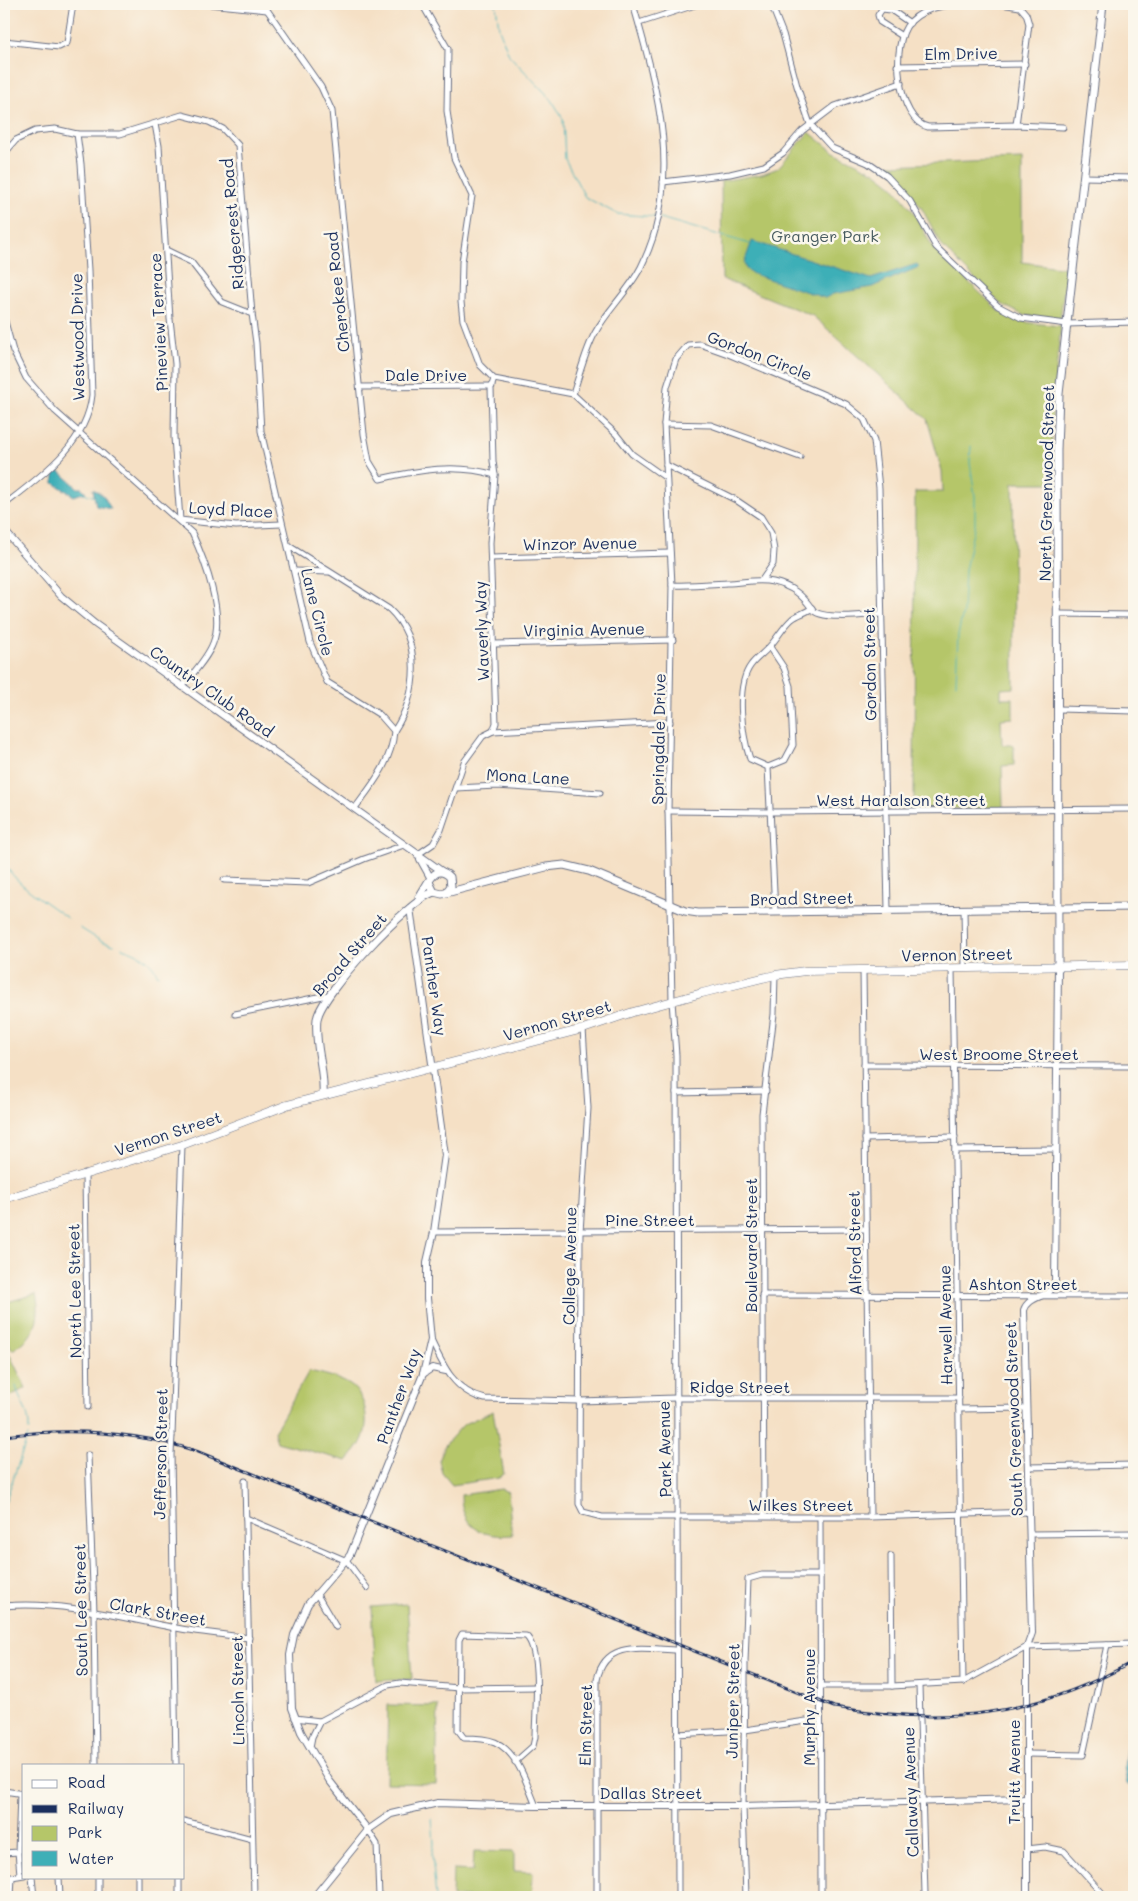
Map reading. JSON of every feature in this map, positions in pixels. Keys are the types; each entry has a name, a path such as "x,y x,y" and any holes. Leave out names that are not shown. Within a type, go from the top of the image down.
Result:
{"main road":[{"name":"North Greenwood Street","path":"1058,966 1059,614 1057,450 1059,394 1103,4"},
{"name":"Broad Street","path":"448,891 553,866 569,866 589,871 685,911 698,913 1134,907"},
{"path":"443,872 451,880 448,891 442,894 434,892 430,880 434,874 443,872"},
{"name":"Broad Street","path":"419,900 430,880"},
{"name":"Broad Street","path":"451,880 460,884 481,882"},
{"name":"Broad Street","path":"323,1095 324,1082 317,1026 320,1009 328,995 380,937 419,900 434,892"},
{"name":"Vernon Street","path":"4,1200 85,1173 182,1145 287,1105 583,1029 672,1001 775,975 805,971 1134,965"}],"street":[{"path":"4,40 59,47 67,43 73,4"},
{"path":"209,4 267,10"},
{"name":"Cherokee Road","path":"263,4 321,87 332,111 369,461 380,479 402,473 459,467 495,475"},
{"path":"422,4 448,49 447,111 454,158 472,196 462,262 460,302 463,320 480,365 494,379 573,394 612,430 632,454 666,478"},
{"path":"573,394 595,333 640,269 654,237 661,204 665,142 662,120 633,4"},
{"path":"639,23 698,4"},
{"path":"771,4 784,34 797,86 810,124 832,148 868,163 887,176 910,201 936,247 998,306 1021,318 1067,324 1134,322"},
{"path":"986,4 938,7 923,13 910,23 902,36 897,54 897,66 910,115 922,125 1063,127"},
{"path":"1002,4 1020,7 1028,17 1025,64 1016,125"},
{"path":"902,36 880,22 878,15 882,9 891,10 910,23"},
{"name":"Elm Drive","path":"897,66 1025,64"},
{"path":"663,182 730,174 764,166 783,153 810,124 835,106 901,83"},
{"name":"Ridgecrest Road","path":"4,154 16,140 35,131 55,129 77,134 120,134 182,115 194,116 223,130 238,145 248,238 261,431 281,524"},
{"name":"Pineview Terrace","path":"155,124 159,146 175,364 174,437 180,520"},
{"name":"Westwood Drive","path":"4,505 57,460 80,432 90,413 92,395 88,270 77,134"},
{"path":"1083,177 1134,178"},
{"path":"166,250 190,262 222,302 252,314"},
{"path":"4,302 4,318 13,351 26,378 55,411 180,520 192,533 202,555 212,592 218,631 212,646 182,687"},
{"name":"Gordon Circle","path":"666,478 664,424 667,387 676,359 688,346 700,344 846,404 864,420"},
{"name":"Waverly Way","path":"493,731 496,723 495,644 490,530 495,475 493,461 492,386 494,379"},
{"name":"Dale Drive","path":"360,387 492,386"},
{"name":"Gordon Street","path":"864,420 874,441 879,488 880,614 888,910"},
{"path":"664,424 711,425 800,457"},
{"path":"666,465 736,500 761,517 771,533 774,550 773,564 762,580"},
{"name":"Springdale Drive","path":"666,478 673,640 668,811 672,1001"},
{"name":"Loyd Place","path":"180,520 189,519 236,526 281,524"},
{"name":"Lane Circle","path":"281,524 295,571 305,625 321,674 327,682 380,714 394,731"},
{"name":"Country Club Road","path":"4,530 61,596 96,625 443,872"},
{"path":"288,546 389,609 400,619 409,634 412,654 412,684 407,707 394,731 393,748 376,780 355,808"},
{"name":"Winzor Avenue","path":"491,558 670,554"},
{"path":"295,571 331,573"},
{"path":"672,584 762,580 793,588 805,597 812,608 830,615 880,614"},
{"path":"770,646 784,668 790,686 793,745 785,760 768,767 750,759 746,746 741,691 750,665 770,646 794,618 812,608"},
{"path":"1059,614 1134,615"},
{"name":"Virginia Avenue","path":"495,644 673,640"},
{"path":"1059,709 1134,711"},
{"path":"418,856 435,841 464,762 483,736 493,731 670,722"},
{"path":"768,767 775,912"},
{"name":"Mona Lane","path":"456,788 497,786 600,793"},
{"name":"West Haralson Street","path":"668,811 885,812 1134,808"},
{"path":"224,880 308,883 364,859 404,845"},
{"name":"Country Club Road","path":"418,856 430,880"},
{"name":"Panther Way","path":"368,1830 329,1780 310,1748 295,1718 290,1683 292,1644 301,1618 316,1593 347,1561 423,1374 432,1340 426,1287 429,1251 434,1232 445,1155 410,908"},
{"path":"964,909 965,967"},
{"name":"South Greenwood Street","path":"1027,1647 1032,1633 1024,1310 1028,1303 1055,1286 1058,966"},
{"name":"Harwell Avenue","path":"952,968 963,1682"},
{"name":"Alford Street","path":"862,970 870,1517"},
{"name":"Boulevard Street","path":"764,1516 762,1114 774,1014 775,975"},
{"path":"235,1014 328,995"},
{"name":"Park Avenue","path":"672,1001 676,1093 675,1398 678,1517 678,1897"},
{"name":"College Avenue","path":"579,1504 580,1232 588,1108 583,1029"},
{"name":"West Broome Street","path":"864,1065 1134,1066"},
{"path":"676,1093 766,1091"},
{"path":"865,1139 955,1137"},
{"name":"Jefferson Street","path":"176,1764 172,1627 171,1453 182,1145"},
{"path":"955,1150 1056,1149"},
{"name":"North Lee Street","path":"85,1173 88,1408"},
{"name":"Pine Street","path":"434,1232 866,1229"},
{"name":"Ashton Street","path":"762,1295 1134,1296"},
{"name":"Ridge Street","path":"432,1340 446,1371 461,1388 478,1398 506,1401 675,1398 959,1398"},
{"path":"423,1374 432,1368 446,1371"},
{"path":"959,1409 1026,1408"},
{"name":"South Lee Street","path":"88,1455 94,1612 96,1764"},
{"path":"1028,1467 1134,1465"},
{"name":"Lincoln Street","path":"245,1481 254,1897"},
{"name":"Wilkes Street","path":"579,1504 583,1512 602,1517 870,1517 1029,1512"},
{"name":"Murphy Avenue","path":"820,1517 821,1897"},
{"path":"246,1518 347,1561 367,1588"},
{"path":"1030,1534 1134,1533"},
{"path":"890,1556 892,1686"},
{"name":"Juniper Street","path":"746,1897 743,1806 748,1579 762,1575 820,1575"},
{"path":"316,1593 336,1627"},
{"name":"Clark Street","path":"4,1606 39,1605 94,1612 172,1627 249,1638"},
{"path":"515,1762 533,1746 535,1738 535,1662 528,1637 462,1634 460,1640 458,1730 464,1738 495,1742 504,1748 515,1762 536,1806"},
{"path":"821,1686 892,1686 963,1682 1027,1647 1134,1644"},
{"path":"1027,1754 1083,1755 1107,1645"},
{"name":"Truitt Avenue","path":"1027,1647 1027,1897"},
{"name":"Elm Street","path":"597,1897 597,1680 600,1667 613,1653 622,1650 677,1650"},
{"path":"295,1718 320,1721 388,1685 400,1683 459,1688 536,1687"},
{"name":"Callaway Avenue","path":"919,1685 925,1896"},
{"path":"677,1734 745,1730 820,1719"},
{"path":"310,1748 320,1721"},
{"path":"4,1791 22,1794 18,1852 22,1874 12,1877 11,1897"},
{"name":"Dallas Street","path":"314,1897 368,1830 391,1814 438,1803 536,1806 743,1806 1027,1800"},
{"path":"185,1821 252,1840"},
{"path":"368,1830 377,1844 379,1897"},
{"path":"1027,1849 1044,1847 1064,1851 1106,1897"},
{"path":"4,1853 18,1852"},
{"path":"32,1878 34,1897"},
{"path":"58,1878 60,1897"},
{"path":"98,1878 98,1897"},
{"path":"138,1878 138,1897"},
{"path":"179,1878 179,1897"}],"green space":[{"name":"Granger Park","path":"809,132 834,152 875,172 893,186 914,213 933,248 999,311 1016,320 1061,326 1052,408 1052,483 1013,483 1014,688 1001,689 1001,698 1013,698 1013,718 1001,719 1002,745 1014,745 1014,765 1002,766 1003,808 914,809 915,492 943,492 942,471 927,419 813,316 722,279 721,181 762,174 778,168"},
{"path":"1022,160 1022,262 1067,268 1060,320 1023,315 1005,306 993,297 942,246 921,207 888,165"},
{"path":"36,1294 38,1312 35,1327 26,1340 12,1350 4,1332 4,1303"},
{"path":"4,1343 26,1388 4,1399"},
{"path":"309,1371 345,1382 356,1390 361,1397 366,1413 365,1431 359,1446 347,1461 277,1442 274,1432"},
{"path":"493,1411 504,1474 499,1478 452,1485 442,1473 439,1461 445,1445 464,1424"},
{"path":"501,1489 508,1492 512,1535 491,1535 475,1528 469,1523 462,1506 461,1495"},
{"path":"407,1604 412,1679 376,1681 372,1607"},
{"path":"388,1705 438,1706 436,1784 386,1783"},
{"path":"474,1851 514,1852 514,1871 533,1872 532,1897 452,1897 453,1870 473,1871"}],"water":[{"path":"752,241 871,279 917,264 919,267 872,287 833,294 825,298 753,274 746,269 744,263"},
{"path":"57,469 78,488 82,488 86,492 74,496 54,483 54,471"},
{"path":"93,489 103,495 111,509 96,506"},
{"path":"1134,1744 1134,1789 1127,1784 1124,1767 1126,1749"}],"waterway":[{"path":"496,4 499,29 509,55 552,100 563,119 565,159 585,197 617,214 657,217"},
{"path":"660,218 750,244"},
{"path":"956,684 958,635 963,612 965,570 975,523 975,496 970,463 971,446"},
{"path":"84,493 95,497"},
{"path":"4,863 10,872 32,893 67,918"},
{"path":"80,928 101,941 114,945"},
{"path":"122,948 143,957 152,965 158,975"},
{"path":"16,1386 28,1418 29,1430"},
{"path":"4,1505 28,1436"},
{"path":"432,1818 434,1844 432,1854 436,1897"}],"railway":[{"path":"4,1436 52,1432 100,1433 149,1439 196,1451 834,1707 914,1716 952,1716 988,1712 1025,1705 1061,1694 1097,1680 1134,1661"}]}
